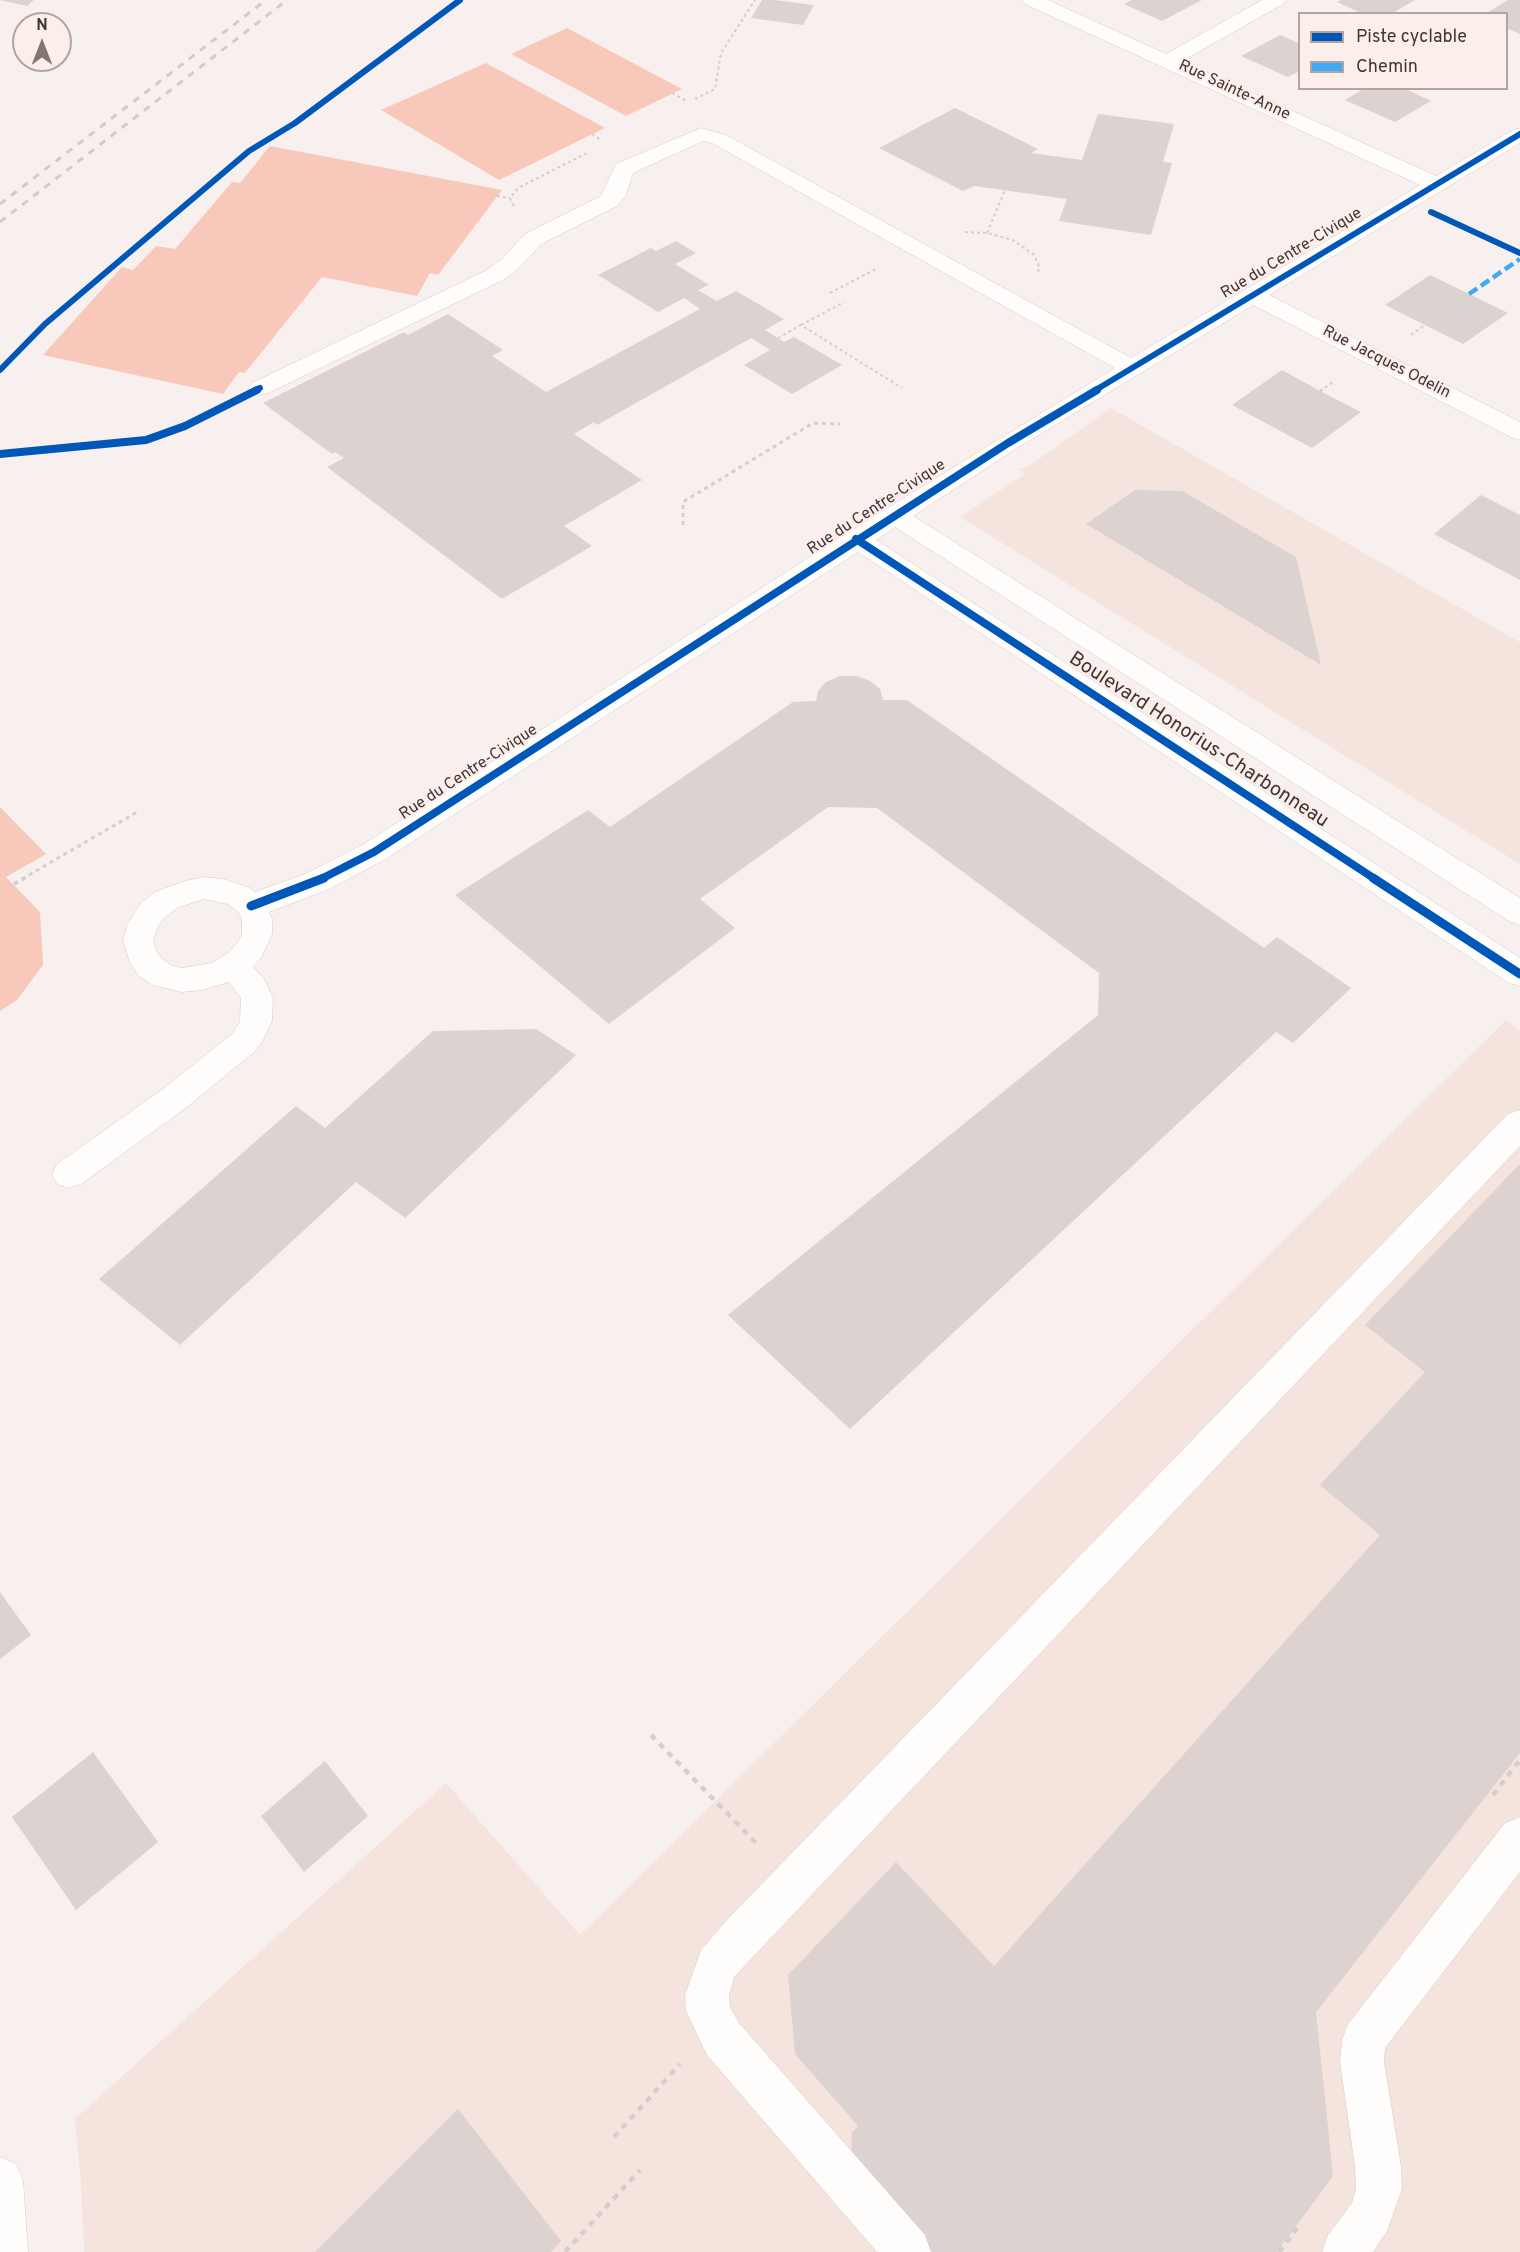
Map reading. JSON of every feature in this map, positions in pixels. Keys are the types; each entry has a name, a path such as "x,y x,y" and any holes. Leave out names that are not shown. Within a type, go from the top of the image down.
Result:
{"street":[{"name":"Rue Sainte-Anne","path":"1032,0 1436,184"},
{"path":"1168,61 1276,0"},
{"path":"260,388 495,275 542,234 609,201 615,195 624,169 701,134 719,140 1131,368"},
{"name":"Rue du Centre-Civique","path":"251,906 316,882 374,852 894,515 1131,368 1520,134"},
{"name":"Rue Jacques Odelin","path":"1252,295 1520,432"},
{"name":"Boulevard Honorius-Charbonneau","path":"894,515 1520,913"},
{"name":"Boulevard Honorius-Charbonneau","path":"856,539 1520,974"},
{"path":"204,888 239,896 251,906 257,919 257,933 251,948 233,966 202,978 182,980 164,975 150,967 141,955 138,941 142,925 152,911 166,900 184,892 204,888"},
{"path":"69,1174 175,1098 243,1043 251,1033 255,1021 257,998 253,988 233,966"},
{"path":"908,2252 723,2039 708,2011 707,1995 716,1965 1520,1124"},
{"path":"1345,2252 1371,2215 1379,2189 1378,2166 1362,2062 1364,2040 1520,1838"},
{"path":"0,2180 5,2252"}],"path":[{"path":"672,93 688,102 715,89 721,53 755,0"},
{"path":"987,233 1005,190"},
{"path":"497,196 510,198"},
{"path":"830,293 878,268"},
{"path":"778,338 844,302"},
{"path":"801,325 902,388"},
{"path":"683,525 683,502 813,423 840,424"},
{"path":"14,884 139,811"},
{"path":"651,1735 794,1882"},
{"path":"614,2137 680,2063"},
{"path":"566,2252 640,2170"}],"shaded area":[{"path":"567,28 682,89 626,116 511,54"},
{"path":"486,63 605,128 499,180 381,110"},
{"path":"270,146 502,190 438,275 430,273 417,296 322,277 245,373 239,372 223,394 43,355 122,267 133,270 156,246 175,249 232,182 240,183"},
{"path":"1111,408 1520,642 1520,864 960,517 1025,474 1018,469 1026,468"},
{"path":"0,807 46,854 6,877 40,912 43,965 17,1000 0,1011"},
{"path":"1506,1020 1520,1031 1520,2252 84,2252 75,2119 446,1783 580,1935"}],"building":[{"path":"0,0 34,0 27,6"},
{"path":"762,0 814,5 803,25 751,18"},
{"path":"1132,0 1202,0 1162,21 1124,4"},
{"path":"1341,0 1415,0 1394,12 1359,12 1337,2"},
{"path":"1508,0 1520,0 1520,34 1508,29 1508,12 1488,12"},
{"path":"1280,35 1298,43 1298,72 1288,77 1241,56"},
{"path":"1362,90 1407,90 1431,101 1395,122 1345,100"},
{"path":"955,108 1038,149 1031,153 1082,160 1098,114 1174,124 1163,162 1172,163 1151,235 1059,221 1067,199 974,186 963,191 879,148"},
{"path":"676,241 696,253 675,264 709,285 698,290 717,301 736,291 784,319 765,330 784,342 794,337 842,365 792,394 744,365 770,350 751,338 597,425 594,422 574,434 642,480 564,526 592,546 502,599 327,467 344,458 335,452 332,454 263,403 404,332 408,335 448,314 503,350 492,356 546,392 700,309 684,298 658,312 598,275 651,248 656,251"},
{"path":"1430,275 1508,313 1463,344 1385,305"},
{"path":"1282,370 1361,412 1312,448 1232,405"},
{"path":"1135,490 1182,491 1296,557 1321,665 1086,524"},
{"path":"1481,495 1520,515 1520,580 1434,534"},
{"path":"840,676 856,676 870,681 880,689 883,700 907,700 1264,948 1277,937 1351,988 1293,1043 1276,1032 850,1429 728,1315 1098,1015 1099,973 877,808 828,807 700,899 735,928 609,1024 455,895 588,810 610,827 793,702 816,701 818,691 826,682"},
{"path":"536,1029 576,1055 405,1218 356,1182 180,1345 99,1279 296,1106 325,1128 433,1031"},
{"path":"1520,1164 1520,1753 1316,2012 1333,2176 1277,2252 931,2252 851,2160 852,2133 858,2126 795,2054 788,1975 896,1862 994,1966 1380,1535 1320,1485 1425,1372 1365,1325"},
{"path":"0,1592 31,1635 0,1659"},
{"path":"93,1752 158,1842 76,1910 12,1817"},
{"path":"325,1761 368,1816 304,1872 261,1816"},
{"path":"458,2109 561,2241 551,2252 315,2252"}],"railway":[{"path":"0,204 266,0"},
{"path":"0,222 287,0"}],"marked path":[{"path":"1469,294 1520,259"}],"cycle path":[{"path":"0,370 45,324 249,151 295,123 460,0"},
{"path":"251,906 316,882 374,852 1008,443 1520,134"},
{"path":"1431,212 1520,253"},
{"path":"0,454 146,440 185,426 260,388"},
{"path":"856,539 1520,974"}]}
